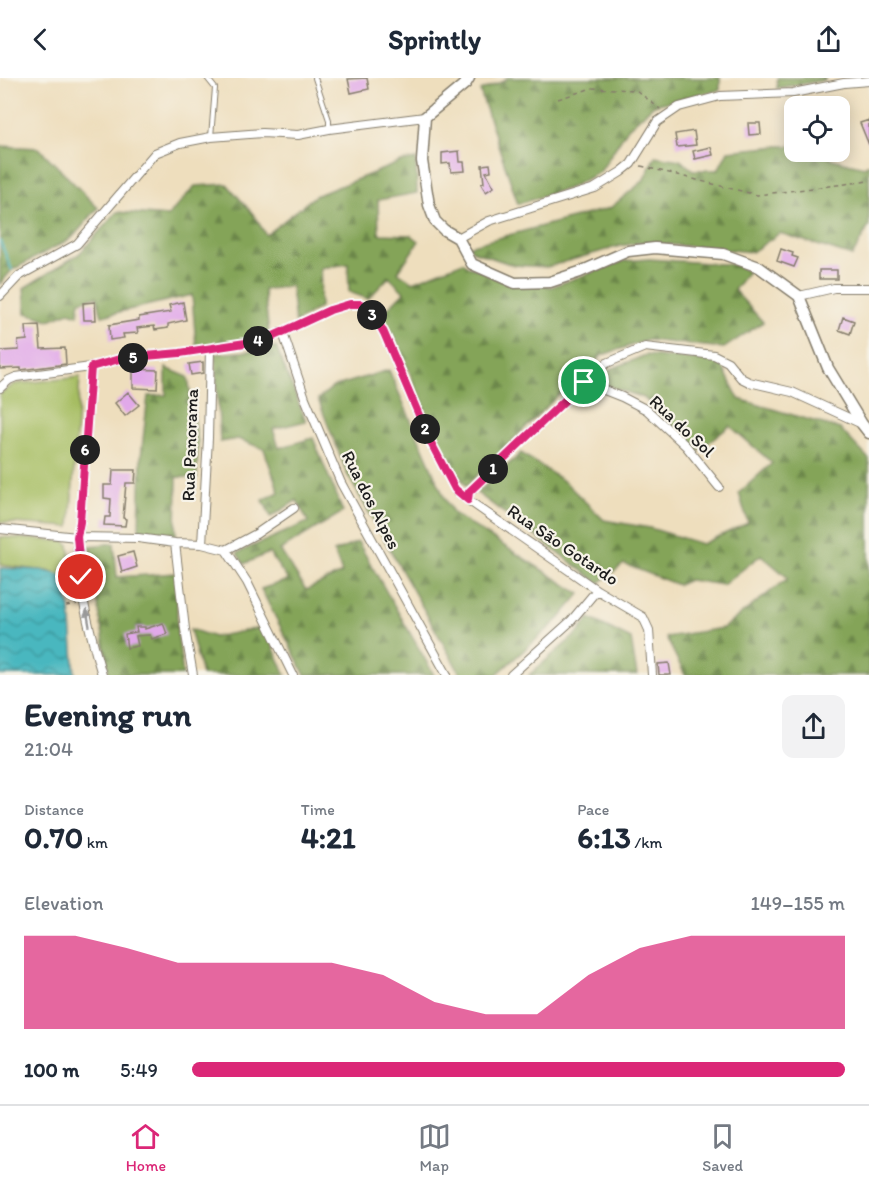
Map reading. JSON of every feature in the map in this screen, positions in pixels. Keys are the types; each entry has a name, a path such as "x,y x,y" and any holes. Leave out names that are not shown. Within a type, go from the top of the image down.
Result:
{"street":[{"path":"0,296 19,276 77,244 155,153 180,143 211,137 262,133 298,135 425,117 469,78"},
{"path":"458,238 489,220 595,188 632,164 657,122 679,107 720,96 793,93 844,83 869,81"},
{"path":"425,117 422,161 429,205 435,221 444,230 458,238 472,264 515,283 550,282 628,251 655,248 723,254 759,267 799,296 828,368 865,429"},
{"path":"799,296 834,288 869,288"},
{"name":"Rua São Gotardo","path":"0,388 16,377 91,367 123,358 180,353 265,340 338,307 361,304 367,308 384,333 430,441 455,489 597,590 643,617 649,630 652,675"},
{"name":"Rua dos Alpes","path":"283,333 305,398 341,483 447,675"},
{"path":"468,500 469,492 584,382 606,363 645,347 714,355 728,362 741,378 749,382 792,392 865,429"},
{"name":"Rua Panorama","path":"202,544 210,348"},
{"path":"91,367 77,537 90,633 102,675"},
{"name":"Rua do Sol","path":"584,382 647,410 686,446 719,487"},
{"path":"0,529 77,537 138,538 202,544 226,550 256,534 294,508"},
{"path":"175,543 193,675"},
{"path":"226,550 247,582 293,675"},
{"path":"511,675 571,621 597,590"}],"lane":[{"path":"207,78 215,88 211,137"},
{"path":"315,78 329,120 329,129"}],"path":[{"path":"558,99 592,88 636,90 664,112 664,116"},
{"path":"632,164 757,195 869,182"},
{"path":"66,606 81,604"}],"green space":[{"path":"506,78 720,78 720,90 654,105 628,128 600,172 569,188 518,204 480,91"},
{"path":"777,78 825,78 825,80 777,88"},
{"path":"0,146 39,148 98,208 72,238 12,270 0,284"},
{"path":"784,146 784,162 844,162 864,167 869,164 869,226 852,256 780,233 752,252 643,242 620,246 547,267 513,265 475,252 468,246 610,208 643,181 655,156 680,160 693,170 718,170 728,151"},
{"path":"416,159 417,193 378,200 379,234 411,235 419,241 398,272 413,282 463,262 469,267 551,287 624,261 649,259 737,265 748,272 734,290 763,322 724,348 648,340 602,355 583,377 574,380 466,486 436,437 396,339 381,315 404,292 389,277 368,299 349,292 348,264 321,268 320,307 295,323 291,286 264,290 269,335 196,346 192,295 102,316 97,296 80,301 78,315 69,312 49,320 26,313 24,288 79,254 117,212 168,216 195,186 227,184 253,214 266,235 315,196 401,162"},
{"path":"276,347 306,421 273,429 279,448 313,438 343,512 280,550 306,590 342,573 334,552 358,542 434,675 305,675 261,589 288,580 269,553 244,564 237,553 308,522 297,500 271,517 263,500 279,492 264,449 238,439 220,442 215,354"},
{"path":"646,355 720,362 739,399 840,429 869,459 869,675 685,675 666,637 723,628 788,578 761,555 723,585 689,580 678,585 624,564 599,583 477,493 521,453 565,482 604,520 650,528 702,544 748,523 739,493 772,463 730,426 698,451 644,398 597,382 611,369"},
{"path":"166,368 188,377 198,442 197,478 177,477 176,535 139,530 141,457 148,396 166,395"},
{"path":"389,370 445,499 454,514 580,594 559,619 496,675 461,675 347,474 318,399 333,387"},
{"path":"80,377 70,527 0,522 0,394 15,384"},
{"path":"0,537 64,541 69,545 73,574 72,587 63,588 54,572 0,565"},
{"path":"114,543 117,577 177,573 177,630 183,675 109,675 89,546"},
{"path":"589,618 631,639 637,675 529,675 579,632"},
{"path":"264,627 286,675 202,675 190,629 214,637"}],"water":[{"path":"0,568 41,570 61,575 70,608 75,675 0,675"}],"building":[{"path":"367,78 369,89 351,93 348,79"},
{"path":"869,120 869,145 860,123"},
{"path":"748,123 760,123 761,134 749,135"},
{"path":"694,131 696,145 677,147 675,134"},
{"path":"711,147 713,155 695,159 693,151"},
{"path":"459,151 460,162 464,162 465,171 451,172 450,163 442,164 442,153"},
{"path":"490,164 491,171 486,172 494,187 486,192 481,184 484,183 482,165"},
{"path":"781,249 793,253 792,256 798,258 794,267 777,261"},
{"path":"819,270 837,270 837,279 819,279"},
{"path":"95,302 96,320 84,320 83,303"},
{"path":"183,302 186,320 168,324 168,328 155,330 154,326 137,328 138,333 123,334 124,338 110,340 109,325 171,312 169,305"},
{"path":"843,317 854,321 850,334 839,330"},
{"path":"39,325 41,349 65,348 66,364 21,370 21,368 0,369 0,351 19,350 18,341 27,340 26,326"},
{"path":"203,362 203,373 191,375 189,364"},
{"path":"133,369 158,370 157,389 133,388"},
{"path":"128,392 139,405 125,416 115,403"},
{"path":"113,470 136,470 135,483 126,483 123,518 126,519 125,526 104,525 105,517 110,517 111,499 104,498 104,485 112,485"},
{"path":"133,552 137,567 122,572 118,556"},
{"path":"163,623 167,634 152,639 150,635 136,636 138,646 127,648 125,634 137,632 136,627 145,627 145,629"},
{"path":"669,663 671,675 659,675 658,664"}],"waterway":[{"path":"0,241 12,270"}],"route":[{"path":"81,577 77,537 91,367 123,358 180,353 265,340 338,307 361,304 377,320 430,441 455,489 468,500 469,492 584,382"}]}
